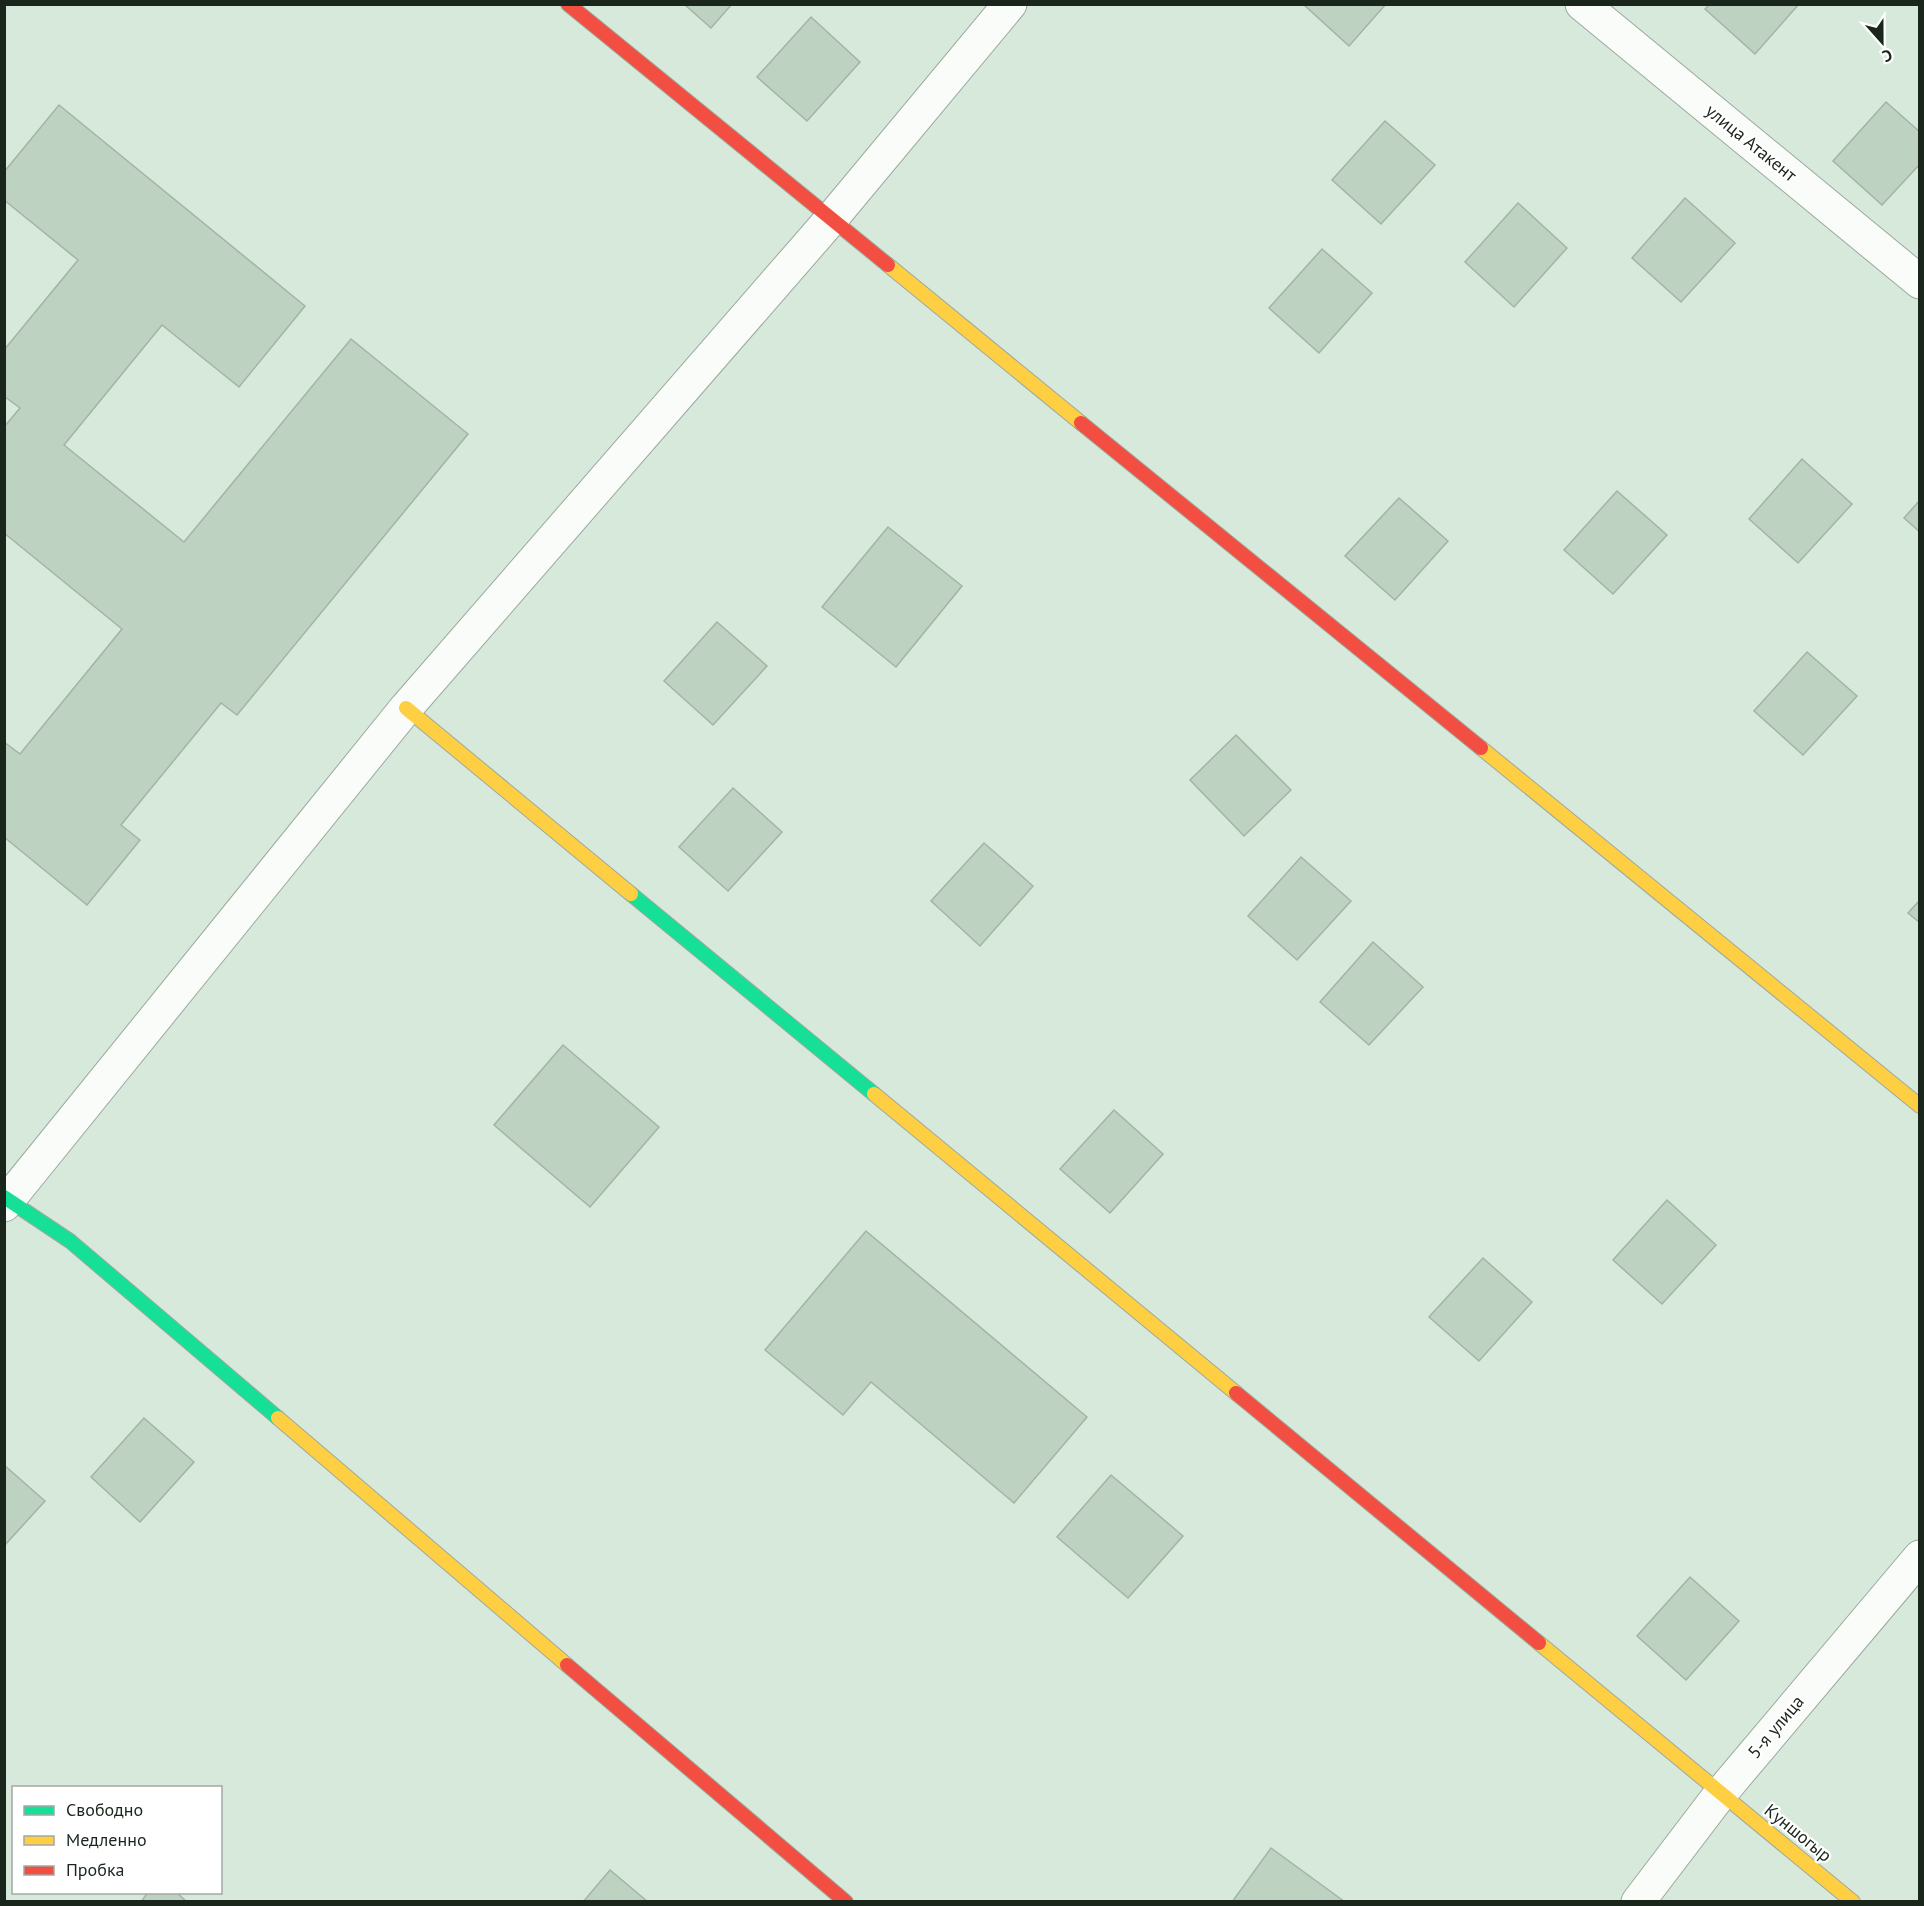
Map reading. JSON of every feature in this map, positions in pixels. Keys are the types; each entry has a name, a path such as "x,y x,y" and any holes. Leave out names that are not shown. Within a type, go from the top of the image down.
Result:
{"street":[{"path":"568,4 1920,1106"},
{"path":"846,1902 70,1241 6,1201 406,708 832,218 1010,4"},
{"name":"улица Атакент","path":"1582,4 1920,282"},
{"name":"Куншогыр","path":"406,708 1853,1902"},
{"name":"5-я улица","path":"1638,1902 1721,1793 1920,1557"}],"building":[{"path":"684,4 732,4 711,28"},
{"path":"1303,4 1386,4 1349,46"},
{"path":"1710,4 1799,4 1755,54 1705,9"},
{"path":"811,17 860,62 807,121 757,77"},
{"path":"1886,102 1920,132 1920,164 1882,205 1833,161"},
{"path":"59,105 305,306 239,387 162,325 64,445 184,542 351,339 468,434 237,715 221,703 121,825 140,840 87,905 4,837 4,742 20,754 122,629 4,533 4,427 20,408 4,396 4,350 78,260 4,200 4,172"},
{"path":"1385,121 1435,165 1381,224 1332,180"},
{"path":"1685,198 1735,243 1681,302 1632,258"},
{"path":"1518,203 1567,248 1514,307 1465,262"},
{"path":"1322,249 1372,293 1319,353 1269,308"},
{"path":"1802,459 1852,504 1798,563 1749,519"},
{"path":"1617,491 1667,535 1613,594 1564,550"},
{"path":"1399,498 1448,541 1395,600 1345,556"},
{"path":"1920,500 1920,532 1904,518"},
{"path":"888,527 962,586 896,667 822,607"},
{"path":"717,622 767,666 713,725 664,681"},
{"path":"1807,652 1857,696 1803,755 1754,711"},
{"path":"1236,735 1291,790 1244,836 1190,780"},
{"path":"733,788 782,832 728,891 679,847"},
{"path":"984,843 1033,886 980,946 931,901"},
{"path":"1301,857 1351,901 1297,960 1248,916"},
{"path":"1920,900 1920,923 1908,913"},
{"path":"1373,942 1423,987 1369,1045 1320,1002"},
{"path":"563,1045 659,1127 590,1207 494,1125"},
{"path":"1114,1110 1163,1154 1110,1213 1060,1169"},
{"path":"1667,1200 1716,1245 1662,1304 1613,1260"},
{"path":"866,1231 1087,1417 1014,1503 871,1382 843,1415 765,1350"},
{"path":"1483,1258 1532,1302 1479,1361 1429,1317"},
{"path":"144,1418 194,1462 140,1522 91,1477"},
{"path":"4,1465 45,1501 4,1546"},
{"path":"1111,1475 1183,1536 1128,1598 1057,1537"},
{"path":"1690,1577 1739,1621 1686,1680 1637,1636"},
{"path":"1271,1848 1345,1902 1232,1902"},
{"path":"610,1870 648,1902 583,1902"},
{"path":"147,1894 178,1894 187,1902 141,1902"}],"traffic: fast":[{"path":"631,894 874,1094"},
{"path":"4,1197 70,1241 278,1418"}],"traffic: slow":[{"path":"888,265 1081,423"},
{"path":"406,708 631,894"},
{"path":"1481,748 1920,1106"},
{"path":"874,1094 1236,1393"},
{"path":"278,1418 567,1665"},
{"path":"1539,1643 1853,1902"}],"traffic: jam":[{"path":"568,4 888,265"},
{"path":"1081,423 1481,748"},
{"path":"1236,1393 1539,1643"},
{"path":"567,1665 846,1902"}]}
